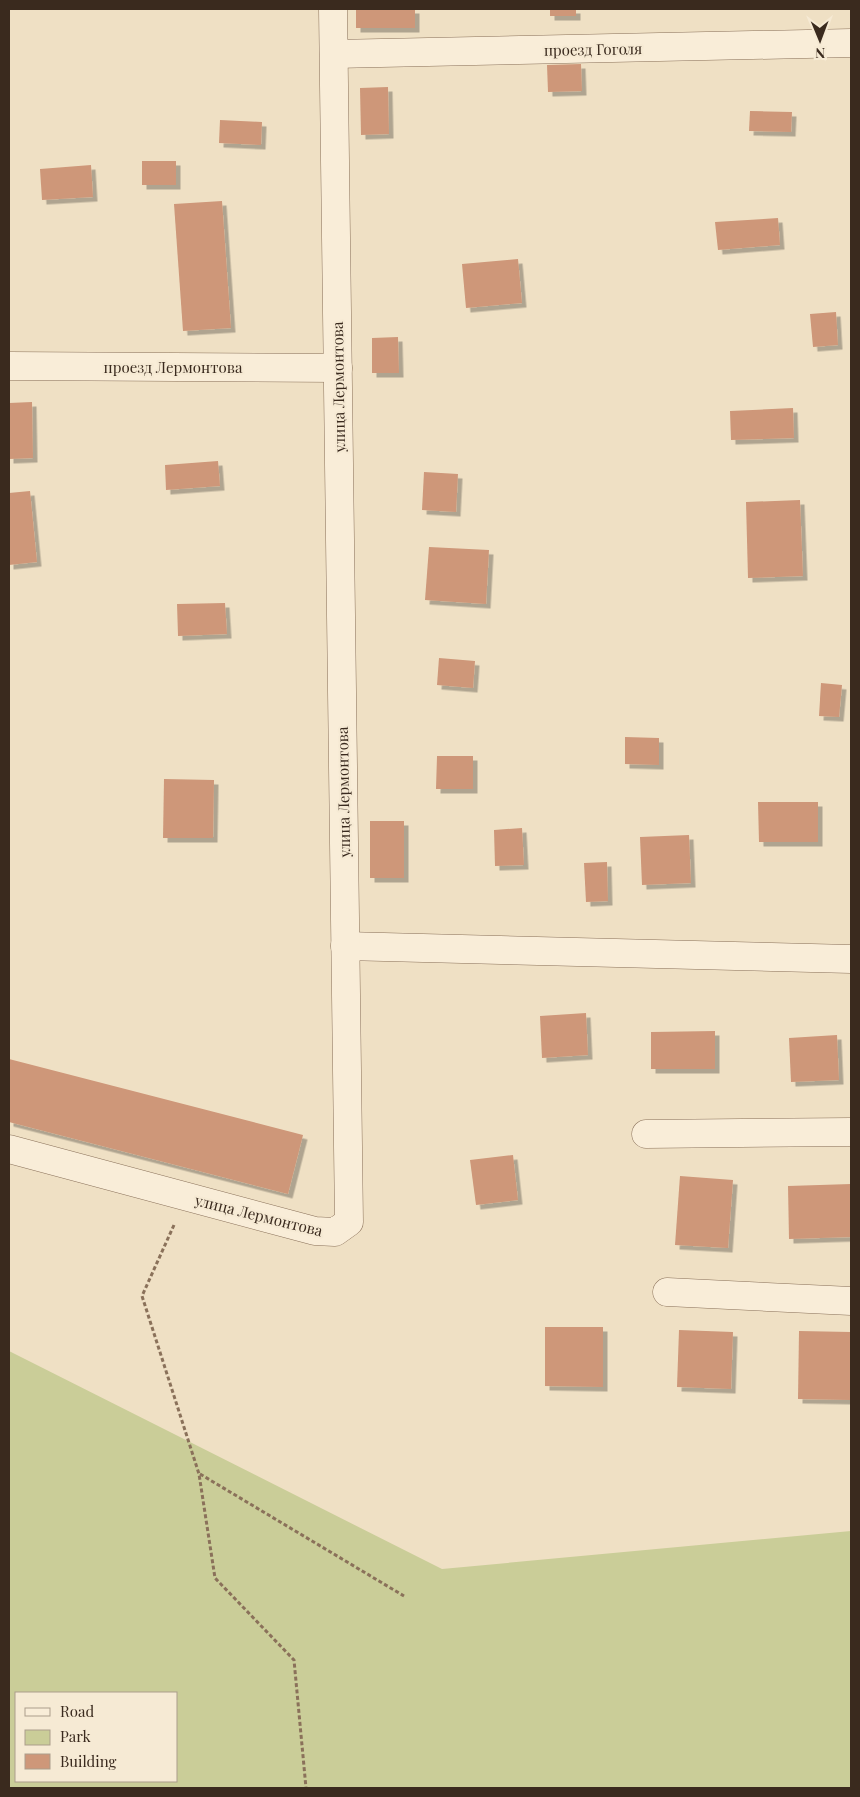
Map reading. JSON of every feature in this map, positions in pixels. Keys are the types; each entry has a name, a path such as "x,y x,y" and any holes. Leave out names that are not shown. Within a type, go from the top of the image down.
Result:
{"street":[{"name":"улица Лермонтова","path":"9,1149 315,1231 335,1232 349,1222 333,9"},
{"name":"проезд Гоголя","path":"334,54 851,43"},
{"name":"проезд Лермонтова","path":"9,366 338,368"},
{"path":"345,946 851,958"},
{"path":"646,1134 851,1132"},
{"path":"666,1292 851,1301"}],"path":[{"path":"186,1197 142,1296 200,1474 214,1578 294,1660 306,1788"},
{"path":"200,1474 404,1596"}],"green space":[{"path":"9,1351 442,1569 851,1531 851,1788 9,1788"}],"building":[{"path":"356,9 415,9 415,28 356,28"},
{"path":"550,9 576,9 576,16 550,16"},
{"path":"581,64 582,91 548,92 547,65"},
{"path":"388,87 389,134 361,135 360,88"},
{"path":"750,111 792,112 791,132 749,131"},
{"path":"220,120 262,122 261,145 219,143"},
{"path":"142,161 176,161 176,185 142,185"},
{"path":"91,165 93,197 42,200 40,169"},
{"path":"222,201 231,328 183,331 174,204"},
{"path":"778,218 780,245 718,250 715,222"},
{"path":"518,259 522,303 466,308 462,264"},
{"path":"836,312 838,345 813,347 810,314"},
{"path":"398,337 399,373 372,373 372,338"},
{"path":"32,402 33,458 9,459 9,403"},
{"path":"793,408 794,438 731,440 730,411"},
{"path":"218,461 220,486 166,490 165,465"},
{"path":"424,472 458,474 456,512 422,510"},
{"path":"30,491 37,562 9,565 9,493"},
{"path":"800,500 803,576 748,578 746,502"},
{"path":"429,547 489,550 486,604 425,600"},
{"path":"225,603 227,634 178,636 177,604"},
{"path":"439,658 475,661 473,688 437,685"},
{"path":"821,683 842,685 839,717 819,716"},
{"path":"625,737 659,738 659,765 625,764"},
{"path":"437,756 473,756 473,789 436,789"},
{"path":"164,779 214,780 213,838 163,838"},
{"path":"758,802 818,802 818,842 759,842"},
{"path":"370,821 404,821 404,878 370,878"},
{"path":"522,828 524,865 495,866 494,830"},
{"path":"689,835 691,883 642,885 640,837"},
{"path":"607,862 608,901 586,902 584,863"},
{"path":"586,1013 588,1055 542,1058 540,1016"},
{"path":"715,1031 715,1069 651,1069 651,1032"},
{"path":"837,1035 839,1080 791,1082 789,1038"},
{"path":"9,1059 303,1135 288,1194 9,1122"},
{"path":"513,1155 518,1200 476,1205 470,1160"},
{"path":"680,1176 733,1180 728,1248 675,1245"},
{"path":"851,1184 851,1237 789,1239 788,1186"},
{"path":"545,1327 603,1327 603,1387 545,1386"},
{"path":"679,1330 733,1332 731,1389 677,1387"},
{"path":"799,1331 851,1332 851,1400 798,1399"}]}
